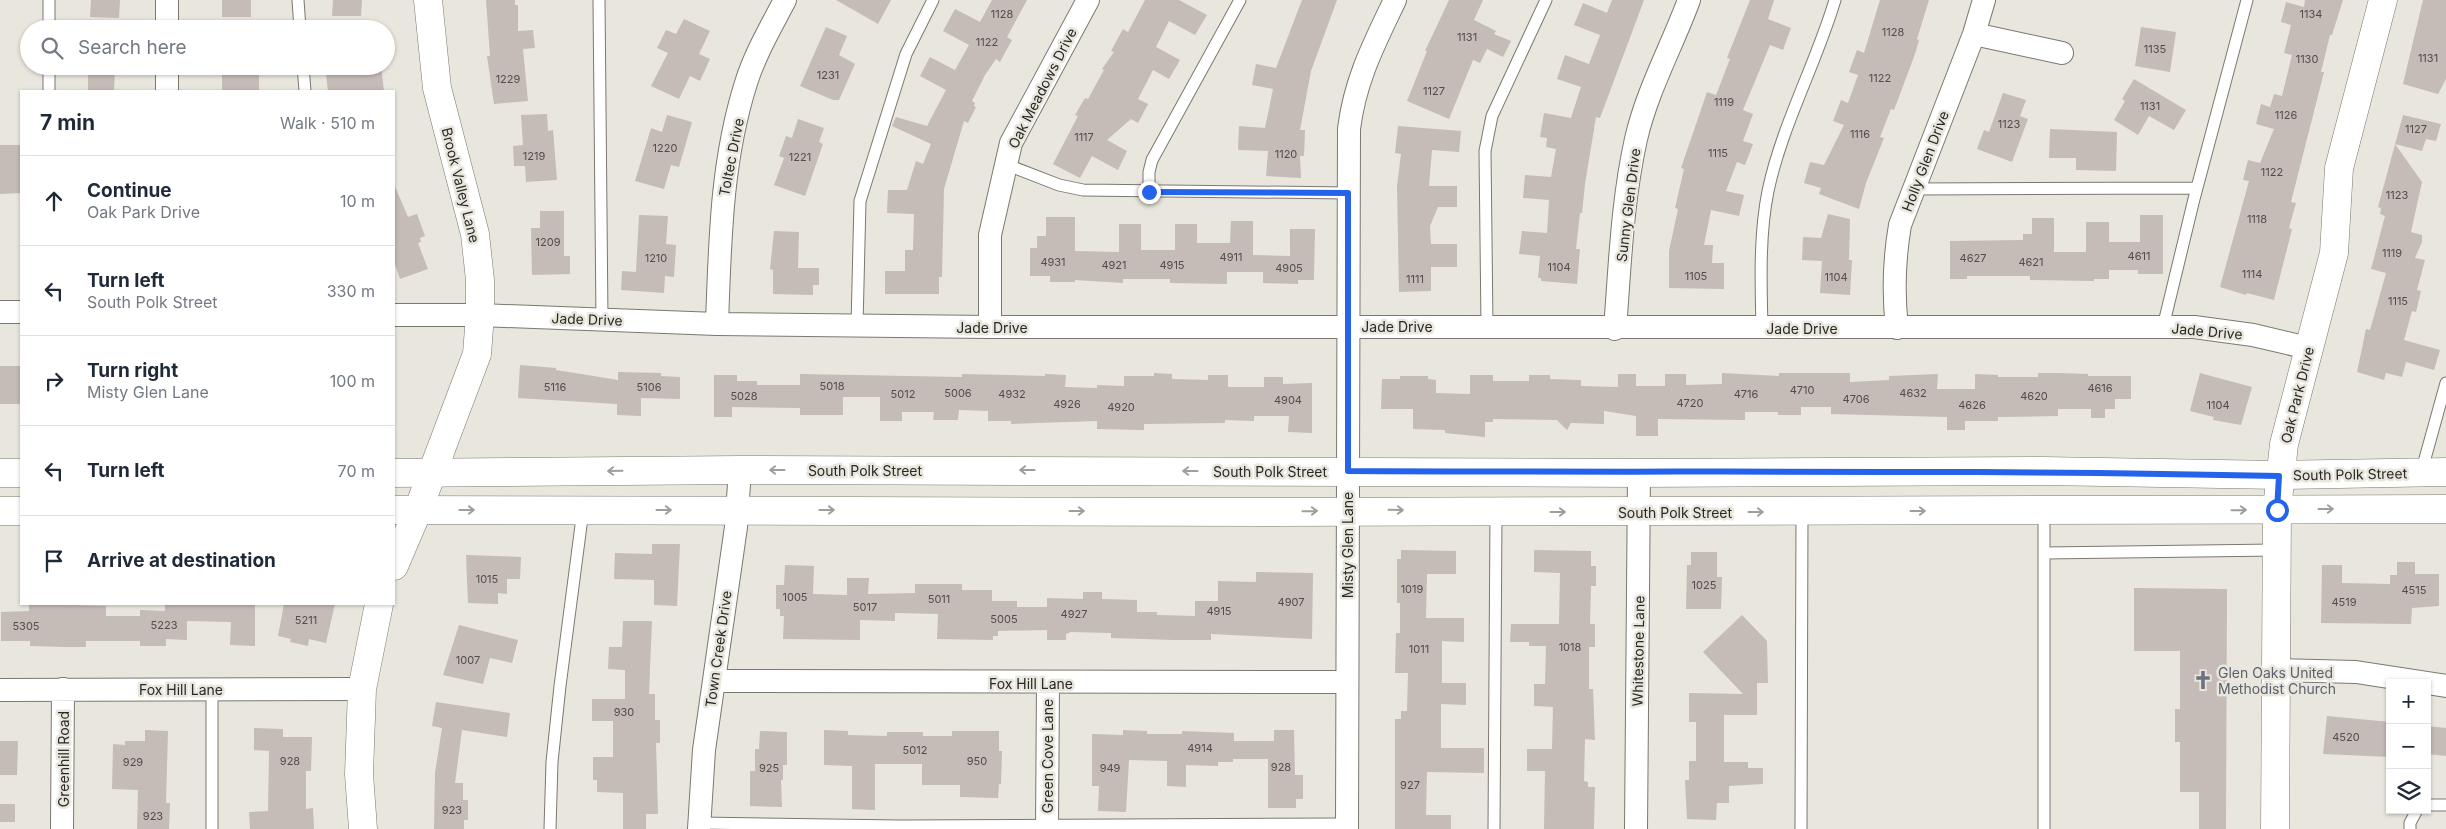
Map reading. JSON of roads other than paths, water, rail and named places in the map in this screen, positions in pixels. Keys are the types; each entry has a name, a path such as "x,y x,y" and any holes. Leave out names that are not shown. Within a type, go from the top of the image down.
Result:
{"main road":[{"name":"Brook Valley Lane","path":"395,561 406,510 431,473 477,354 480,315 480,280 475,234 437,88 428,0"},
{"name":"Oak Park Drive","path":"2275,829 2276,550 2279,476 2284,444 2334,253 2339,168 2383,0"},
{"name":"South Polk Street","path":"395,473 740,470 1639,473 2043,471 2279,476 2433,472"},
{"path":"2043,471 2044,510"},
{"path":"0,473 20,473"},
{"name":"South Polk Street","path":"406,510 1802,512 2446,508"},
{"path":"0,511 20,511"},
{"path":"363,829 359,774 362,689 379,605"}],"street":[{"path":"167,0 167,20"},
{"name":"Toltec Drive","path":"718,324 722,199 727,165 746,82 785,0"},
{"name":"Oak Meadows Drive","path":"990,327 990,235 1011,143 1088,0"},
{"name":"Misty Glen Lane","path":"1346,827 1349,129 1352,101 1362,69 1395,0"},
{"name":"Sunny Glen Drive","path":"1615,329 1623,216 1636,138 1655,81 1689,0"},
{"name":"Holly Glen Drive","path":"1897,328 1893,295 1895,255 1900,225 1974,34 1984,0"},
{"path":"1974,34 2062,52"},
{"path":"168,75 168,90"},
{"path":"0,312 20,312"},
{"name":"Jade Drive","path":"395,315 480,315 718,324 990,327 1487,326 1615,329 2194,327 2253,335 2308,348"},
{"name":"Town Creek Drive","path":"700,826 704,750 737,510 740,470"},
{"name":"Whitestone Lane","path":"1636,829 1639,473"},
{"path":"2275,670 2356,672 2446,686"},
{"name":"Fox Hill Lane","path":"714,681 1348,682"},
{"name":"Green Cove Lane","path":"1047,827 1048,683"},
{"name":"Fox Hill Lane","path":"0,690 362,689"},
{"name":"Greenhill Road","path":"62,829 63,690"}],"lane":[{"path":"49,0 49,20"},
{"path":"298,0 299,20"},
{"path":"599,0 602,320"},
{"path":"857,326 860,201 906,54 933,0"},
{"path":"1149,192 1149,172 1152,160 1240,0"},
{"path":"1487,326 1485,151 1492,116 1546,0"},
{"path":"1762,328 1760,274 1768,193 1777,158 1835,0"},
{"path":"2163,327 2197,188 2247,0"},
{"path":"49,75 49,90"},
{"path":"304,75 305,90"},
{"path":"1005,164 1059,185 1083,190 1348,193"},
{"path":"1914,189 2197,188"},
{"path":"2433,472 2446,383"},
{"path":"550,829 552,762 583,510"},
{"path":"2044,510 2044,829"},
{"path":"1494,829 1496,512"},
{"path":"1801,829 1802,512"},
{"path":"2045,553 2276,550"},
{"path":"212,690 212,829"},
{"path":"2431,805 2446,805"},
{"path":"2410,829 2410,823 2415,814"},
{"path":"700,826 1346,827"}],"place":[{"name":"Glen Oaks United Methodist Church","path":"2203,680"}]}
